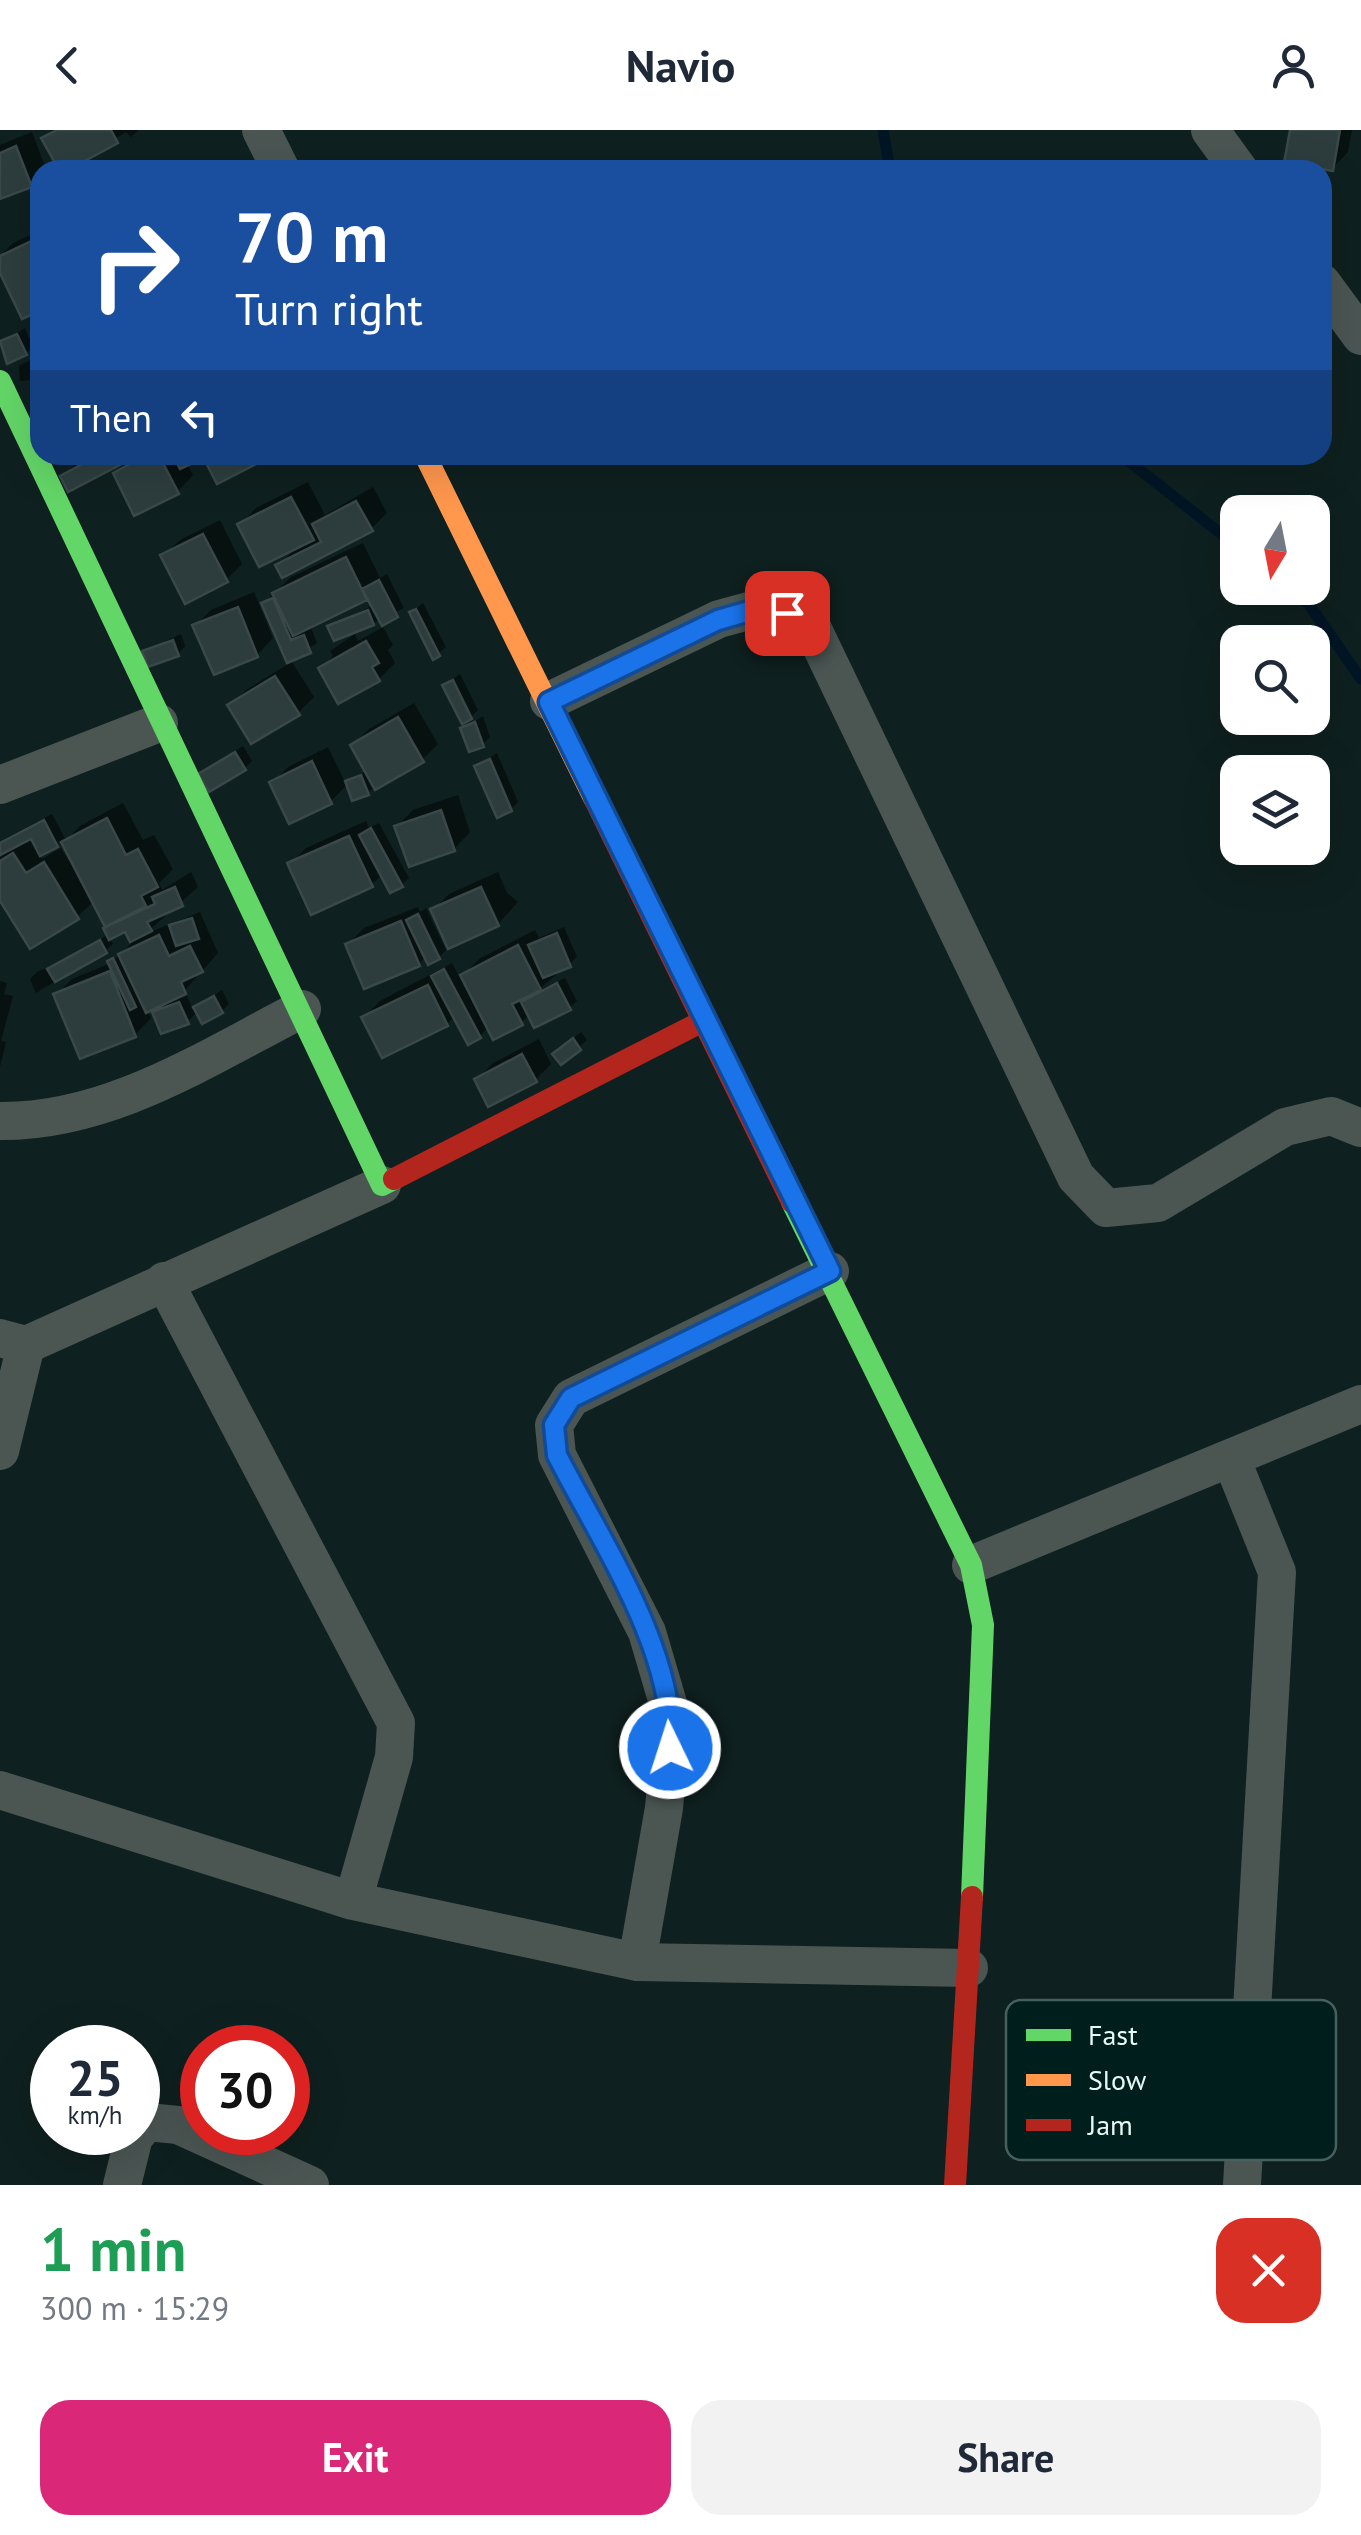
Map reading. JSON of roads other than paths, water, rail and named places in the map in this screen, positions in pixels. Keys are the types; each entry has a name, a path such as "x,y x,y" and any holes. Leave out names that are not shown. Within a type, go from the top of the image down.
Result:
{"street":[{"path":"261,130 277,160"},
{"path":"1212,131 1232,160"},
{"path":"1332,297 1361,336"},
{"path":"0,382 30,446"},
{"path":"39,465 382,1184"},
{"path":"430,465 830,1271 971,1565 982,1625 969,1968 955,2185"},
{"path":"549,702 718,620 767,606 808,619 1076,1176 1106,1208 1158,1203 1286,1127 1330,1116 1361,1128"},
{"path":"0,785 159,723"},
{"path":"0,1121 47,1120 128,1098 302,1010"},
{"path":"0,1451 13,1342 164,1281 382,1184 705,1020"},
{"path":"637,1962 664,1808 672,1717 647,1632 557,1455 554,1425 571,1398 830,1271"},
{"path":"164,1281 396,1723 394,1757 353,1901"},
{"path":"971,1565 1361,1404"},
{"path":"1231,1458 1278,1572 1253,2000"},
{"path":"0,1790 353,1901 637,1962 969,1968"},
{"path":"122,2185 134,2137 147,2122 178,2125 310,2185"},
{"path":"1242,2185 1243,2160"}],"waterway":[{"path":"883,130 888,160"},
{"path":"1134,465 1220,533"},
{"path":"1309,605 1361,679"}]}
